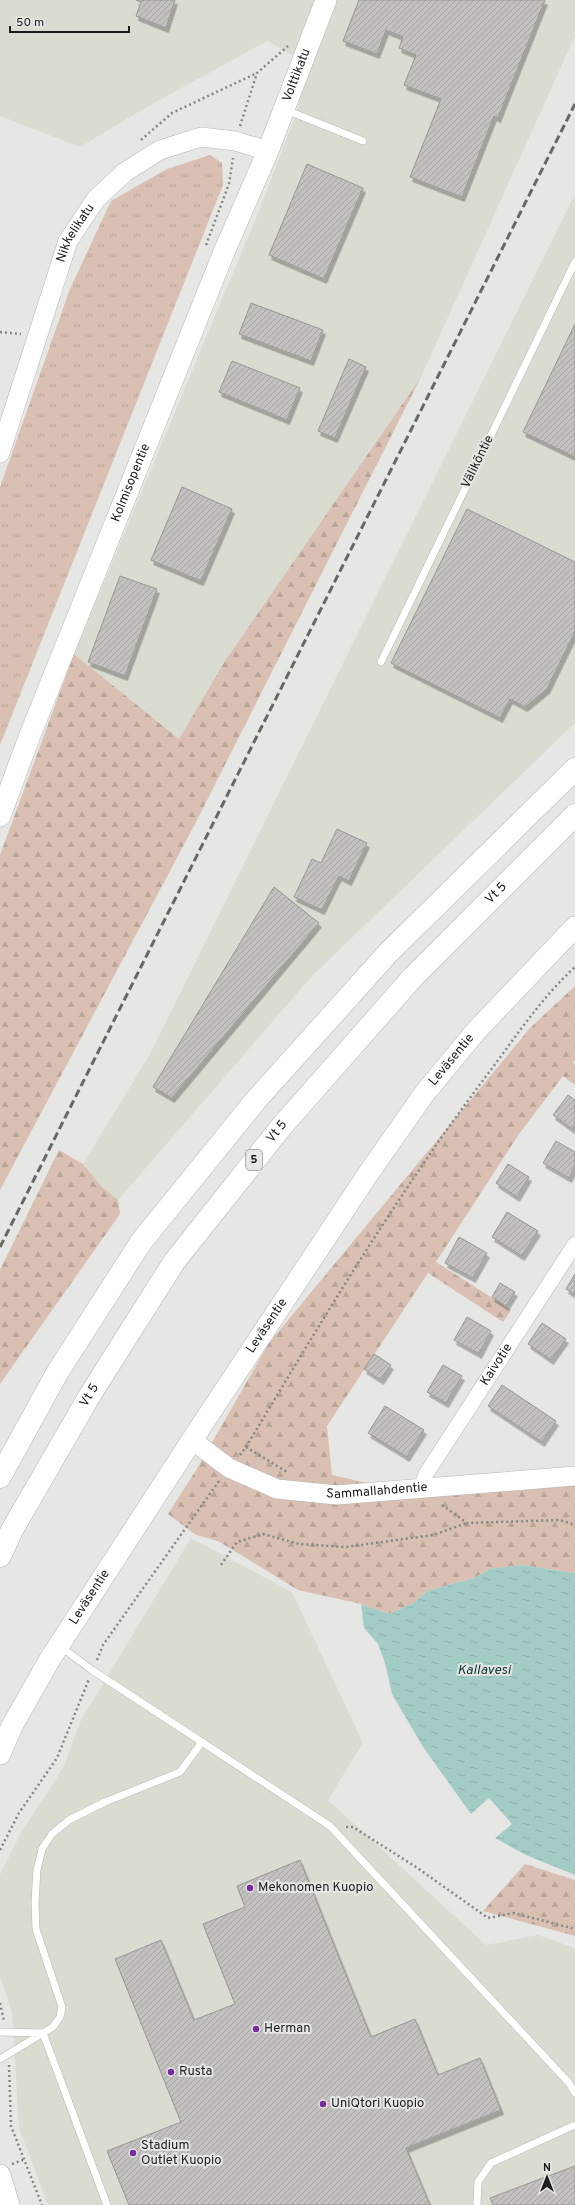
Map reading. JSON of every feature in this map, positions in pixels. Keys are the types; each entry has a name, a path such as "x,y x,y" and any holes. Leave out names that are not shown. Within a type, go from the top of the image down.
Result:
{"highway":[{"path":"0,1477 57,1373 141,1242 256,1100 388,953 575,769"},
{"name":"Vt 5","path":"0,1556 12,1530 90,1395 184,1250 282,1126 413,976 575,815"}],"main road":[{"name":"Volttikatu","path":"268,151 326,0"},
{"name":"Kolmisopentie","path":"0,816 30,735 224,252 268,151"},
{"name":"Leväsentie","path":"0,1754 12,1726 59,1645 192,1440 368,1174 424,1094 476,1032 575,927"},
{"path":"0,2175 9,2205"}],"street":[{"name":"Nikkelikatu","path":"0,453 68,241 96,199 125,172 160,150 201,137 236,141 268,151"},
{"name":"Kaivotie","path":"421,1488 426,1474 575,1244"},
{"name":"Sammallahdentie","path":"192,1440 229,1468 277,1489 337,1495 575,1476"}],"lane":[{"path":"284,109 363,141"},
{"name":"Väliköntie","path":"381,662 575,262"},
{"path":"59,1645 92,1670 330,1826 476,1980 569,2083 575,2093"},
{"path":"0,2059 9,2052 53,2028 60,2017 62,2007 36,1929 35,1901 37,1870 42,1849 52,1834 69,1820 105,1802 180,1772 202,1742"},
{"path":"4,2033 43,2033"},
{"path":"43,2033 107,2205"},
{"path":"477,2205 478,2182 491,2163 575,2126"}],"path":[{"path":"0,332 24,334"},
{"path":"246,1447 340,1292 448,1127 552,989 575,968"},
{"path":"0,1850 19,1813 57,1758 103,1645 229,1468"},
{"path":"421,1488 467,1523"},
{"path":"222,1565 237,1542 263,1534 300,1544 346,1547 433,1535 467,1523 560,1520 575,1525"},
{"path":"330,1826 353,1827 416,1867 488,1918 514,1913 575,1929"},
{"path":"0,2003 4,2033"},
{"path":"9,2052 11,2126 42,2205"}],"shaded area":[{"path":"0,0 575,0 575,36 421,377 225,661 179,739 74,654 258,213 299,106 303,61 267,41 138,112 80,147 0,116"},
{"path":"575,194 575,723 312,976 118,1200 101,1186 83,1164 150,1054"},
{"path":"191,1538 292,1592 363,1743 328,1800 486,1945 538,1935 575,1948 575,2205 48,2205 19,2128 12,2012 0,1976 0,1874 22,1831 63,1768 81,1720"}],"green space":[{"path":"210,155 222,163 223,185 0,745 0,487 70,289 111,201 167,169"},
{"path":"421,377 195,824 0,1190 0,855 74,654 179,739 225,661"},
{"path":"575,986 575,1060 573,1063 575,1065 575,1085 563,1076 519,1134 436,1262 511,1310 503,1322 428,1273 327,1426 332,1475 424,1496 575,1482 575,1573 522,1565 490,1569 474,1578 427,1591 414,1603 389,1614 361,1604 298,1590 218,1541 196,1535 168,1514 198,1467 269,1343 530,1028"},
{"path":"59,1150 83,1164 101,1186 118,1200 120,1214 0,1384 0,1270"},
{"path":"525,1864 575,1880 575,1936 483,1911"}],"water":[{"name":"Kallavesi","path":"522,1565 575,1573 575,1875 526,1855 495,1838 512,1824 489,1798 471,1814 423,1747 392,1694 385,1663 378,1644 364,1628 361,1604 389,1614 414,1603 427,1591 474,1578 490,1569"}],"building":[{"path":"136,0 175,0 166,28 136,16 141,2"},
{"path":"359,0 545,0 498,118 494,116 462,197 410,177 441,99 404,85 416,55 399,48 403,37 386,30 377,54 343,41"},
{"path":"307,164 363,188 324,279 269,255"},
{"path":"251,303 323,330 311,361 239,334"},
{"path":"575,324 575,457 523,432"},
{"path":"349,359 366,367 335,438 318,431"},
{"path":"232,361 300,388 287,420 219,392"},
{"path":"182,487 232,509 201,581 151,560"},
{"path":"467,509 575,562 575,632 547,689 525,707 510,699 500,718 391,663"},
{"path":"120,576 157,589 125,676 88,662"},
{"path":"337,829 367,843 349,881 339,876 322,910 294,897 312,859 321,863"},
{"path":"274,887 319,923 172,1098 153,1087"},
{"path":"568,1095 575,1100 575,1125 572,1129 553,1115"},
{"path":"556,1141 575,1152 575,1167 569,1178 543,1163"},
{"path":"508,1164 529,1177 517,1197 496,1183"},
{"path":"507,1212 538,1231 522,1256 492,1237"},
{"path":"459,1237 487,1253 473,1278 445,1263"},
{"path":"575,1274 575,1295 566,1289"},
{"path":"500,1283 515,1292 506,1306 492,1297"},
{"path":"467,1317 491,1331 479,1354 454,1340"},
{"path":"542,1323 566,1339 551,1360 528,1344"},
{"path":"374,1354 391,1365 381,1380 364,1369"},
{"path":"443,1365 462,1376 446,1403 427,1392"},
{"path":"502,1385 556,1421 542,1442 488,1406"},
{"path":"385,1406 424,1430 407,1457 368,1433"},
{"name":"Herman","path":"300,1860 371,2037 415,2019 438,2075 480,2058 501,2110 406,2148 430,2205 129,2205 107,2151 181,2122 115,1959 161,1940 194,2020 235,2004 203,1924 245,1907 237,1886"},
{"path":"575,2166 575,2205 493,2205 490,2198"}],"railway":[{"path":"0,1247 575,104"}],"place":[{"name":"Mekonomen Kuopio","path":"250,1888"},
{"name":"Herman","path":"256,2029"},
{"name":"Rusta","path":"171,2072"},
{"name":"UniQtori Kuopio","path":"323,2104"},
{"name":"Stadium Outlet Kuopio","path":"133,2153"}]}
